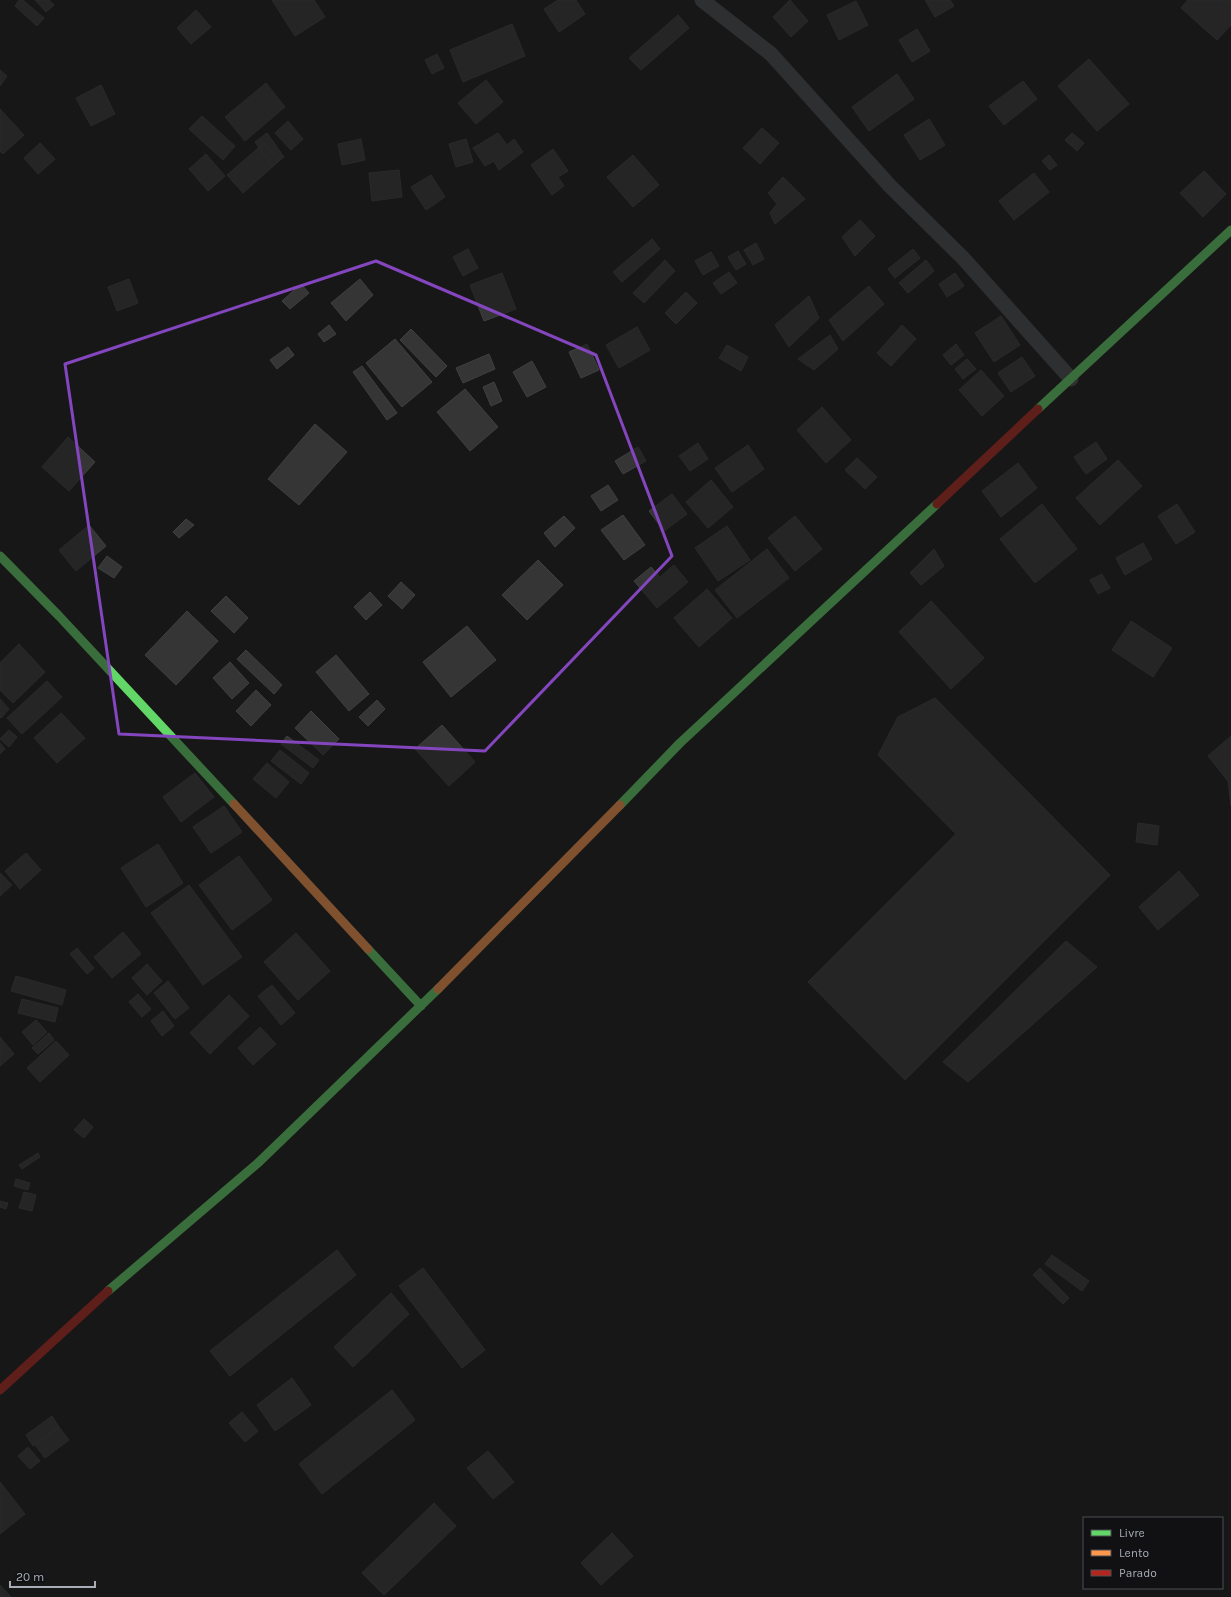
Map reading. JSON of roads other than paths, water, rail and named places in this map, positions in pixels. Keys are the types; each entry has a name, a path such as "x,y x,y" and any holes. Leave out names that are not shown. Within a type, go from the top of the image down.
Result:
{"main road":[{"path":"0,1390 105,1294 259,1162 421,1006 561,867 680,744 1231,230"},
{"path":"0,556 59,616 421,1006"}],"lane":[{"path":"702,0 771,54 890,186 963,258 1071,379"}]}
